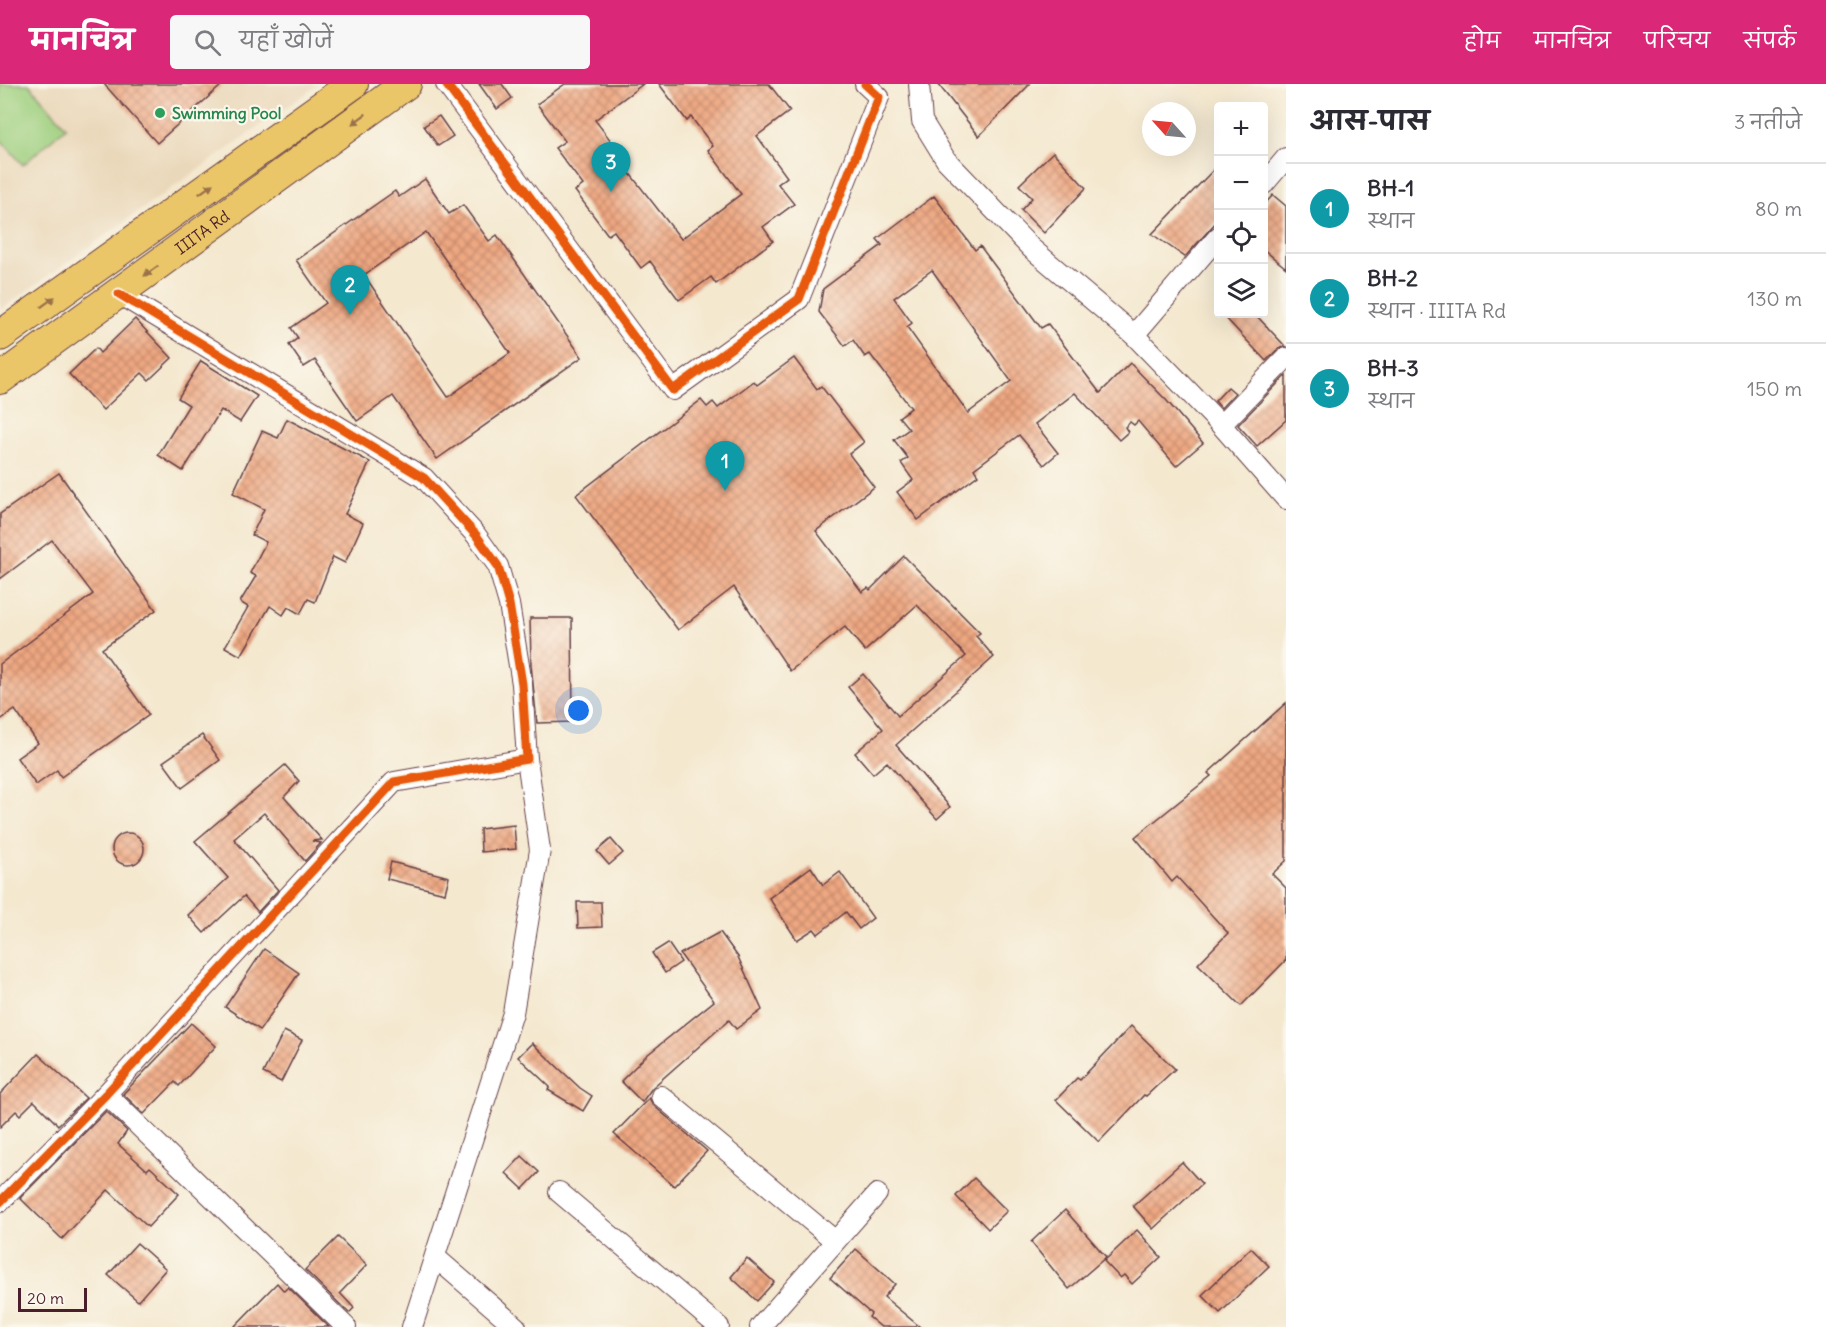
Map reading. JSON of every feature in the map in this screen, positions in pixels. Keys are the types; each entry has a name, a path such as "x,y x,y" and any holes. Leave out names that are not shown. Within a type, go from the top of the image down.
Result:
{"main road":[{"name":"IIITA Rd","path":"0,336 353,84"},
{"name":"IIITA Rd","path":"0,379 406,84"}],"street":[{"path":"446,84 673,390 799,299 879,97 865,84"},
{"path":"919,84 922,122 946,160 1031,248 1134,335 1221,425 1286,498"},
{"path":"1268,178 1286,158"},
{"path":"1134,335 1214,242"},
{"path":"119,294 424,478 476,535 498,566 509,604 522,684 527,759 540,850 513,1013 412,1327"},
{"path":"1221,425 1286,358"},
{"path":"0,1202 106,1094 394,782 527,759"},
{"path":"106,1094 346,1327"},
{"path":"661,1096 834,1240"},
{"path":"560,1192 719,1327"},
{"path":"760,1327 834,1240 877,1194"},
{"path":"435,1257 516,1327"}],"shaded area":[{"path":"0,84 319,84 0,310"}],"green space":[{"path":"0,84 29,84 66,127 23,165 0,139"}],"building":[{"name":"Swimming Pool","path":"104,84 223,84 157,143"},
{"path":"479,84 502,84 512,98 497,109"},
{"path":"565,84 643,84 595,120 621,154 617,157 681,239 741,194 708,150 713,146 691,117 687,121 659,84 769,84 790,111 757,136 787,177 778,184 794,204 763,227 773,241 716,284 711,277 679,300 650,261 641,268 614,231 608,235 575,191 583,185 555,148 565,141 537,104"},
{"path":"938,84 1030,84 979,136"},
{"path":"439,116 453,136 438,146 424,126"},
{"path":"1053,152 1086,188 1044,233 1021,210 1032,198 1019,185"},
{"path":"1214,169 1214,224 1185,257 1152,234"},
{"path":"425,179 449,214 463,205 489,241 497,235 582,357 437,459 393,396 357,421 315,360 304,367 289,345 298,338 291,328 326,303 296,260 395,191 399,197","holes":["426,232 510,353 448,397 364,275"]},
{"path":"1273,195 1286,206 1286,268 1268,253 1268,200"},
{"path":"934,196 975,250 980,246 1041,328 1048,324 1100,393 1130,363 1203,443 1176,466 1138,421 1134,425 1130,422 1125,427 1128,432 1119,440 1075,393 1035,424 1058,453 1044,465 1019,435 974,469 978,475 918,520 897,492 913,480 901,463 908,458 894,440 909,429 899,417 911,408 870,354 865,357 853,340 845,346 819,312 823,289 882,245 877,239","holes":["932,270 1011,381 968,413 907,327 912,323 894,298"]},
{"path":"1226,318 1259,318 1285,346 1278,349 1266,361"},
{"path":"135,319 172,358 149,380 142,373 103,410 69,374 96,348 100,353"},
{"path":"794,358 817,389 821,386 864,442 849,454 874,487 816,531 862,592 868,588 870,590 904,556 980,633 976,636 994,657 896,745 950,807 937,819 887,762 873,774 855,753 883,729 848,687 863,674 898,716 966,656 917,605 865,651 845,627 790,671 734,587 678,630 576,495 701,400 707,407 713,402 718,408 754,381 757,385"},
{"path":"201,361 257,396 240,422 221,410 183,471 158,455 189,405 178,398"},
{"path":"1286,375 1286,420 1257,446 1238,425"},
{"path":"1228,387 1235,393 1221,408 1215,401"},
{"path":"287,419 370,462 345,514 363,523 345,563 333,557 315,602 308,599 300,614 288,607 283,615 270,606 241,656 225,647 248,607 240,602 256,576 250,573 266,542 252,535 264,509 233,493 262,431 278,438"},
{"path":"59,473 156,610 102,649 149,715 61,777 57,770 36,785 17,758 38,743 15,710 0,720 0,664 93,594 52,540 0,579 0,514"},
{"path":"530,618 572,618 573,722 537,723 531,664"},
{"path":"1286,703 1286,861 1272,874 1286,888 1286,960 1241,1006 1198,964 1228,933 1177,877 1172,882 1135,837 1211,776 1208,773"},
{"path":"202,735 220,760 182,788 163,762"},
{"path":"285,765 299,781 284,797 322,840 312,841 321,843 305,861 264,813 234,839 278,890 258,912 244,896 204,933 188,915 228,878 195,841"},
{"path":"514,825 516,849 481,852 480,829"},
{"path":"128,833 139,838 144,849 139,860 128,865 117,860 112,849 117,838"},
{"path":"611,839 623,853 609,865 597,851"},
{"path":"391,862 449,877 445,893 387,879"},
{"path":"811,867 823,885 840,872 873,918 859,929 846,912 818,934 814,929 797,940 769,898"},
{"path":"577,902 601,902 602,927 578,928"},
{"path":"720,932 738,957 762,1010 736,1029 729,1020 652,1088 642,1102 621,1081 647,1055 714,1001 680,954"},
{"path":"668,943 681,962 665,973 652,953"},
{"path":"264,949 299,973 260,1030 225,1007"},
{"path":"191,1023 216,1046 179,1086 175,1082 144,1114 123,1094"},
{"path":"1131,1026 1175,1069 1146,1096 1144,1095 1099,1142 1056,1100 1077,1078 1080,1080"},
{"path":"284,1031 302,1040 281,1082 263,1073"},
{"path":"532,1043 580,1088 592,1096 583,1111 548,1090 550,1087 518,1057"},
{"path":"38,1054 86,1098 58,1125 34,1101 20,1115 16,1111 0,1127 0,1094"},
{"path":"649,1098 653,1105 707,1151 674,1186 614,1134"},
{"path":"106,1111 127,1131 118,1144 147,1170 150,1167 179,1194 148,1227 108,1190 62,1239 20,1198"},
{"path":"522,1156 539,1172 523,1189 506,1173"},
{"path":"1182,1162 1202,1184 1153,1229 1133,1206"},
{"path":"974,1178 1007,1211 988,1229 956,1196"},
{"path":"1065,1210 1106,1257 1069,1289 1031,1242"},
{"path":"1137,1230 1161,1257 1132,1284 1124,1275 1120,1278 1104,1261"},
{"path":"338,1237 367,1265 340,1293 354,1308 349,1313 305,1270"},
{"path":"137,1243 166,1269 138,1301 108,1275"},
{"path":"1251,1248 1269,1266 1220,1313 1202,1295"},
{"path":"856,1249 895,1284 884,1297 920,1327 881,1327 869,1317 871,1314 830,1278"},
{"path":"747,1258 774,1282 757,1301 731,1277"},
{"path":"277,1283 284,1291 288,1287 329,1327 234,1327"}],"cycle path":[{"path":"446,84 673,390 799,299 879,97 865,84"},
{"path":"0,1202 106,1094 394,782 527,759 522,684 509,604 498,566 476,535 424,478 119,294"}],"place":[{"name":"Swimming Pool","path":"160,113"},
{"name":"BH-3","path":"611,192"},
{"name":"BH-2","path":"350,315"},
{"name":"BH-1","path":"725,491"}]}
